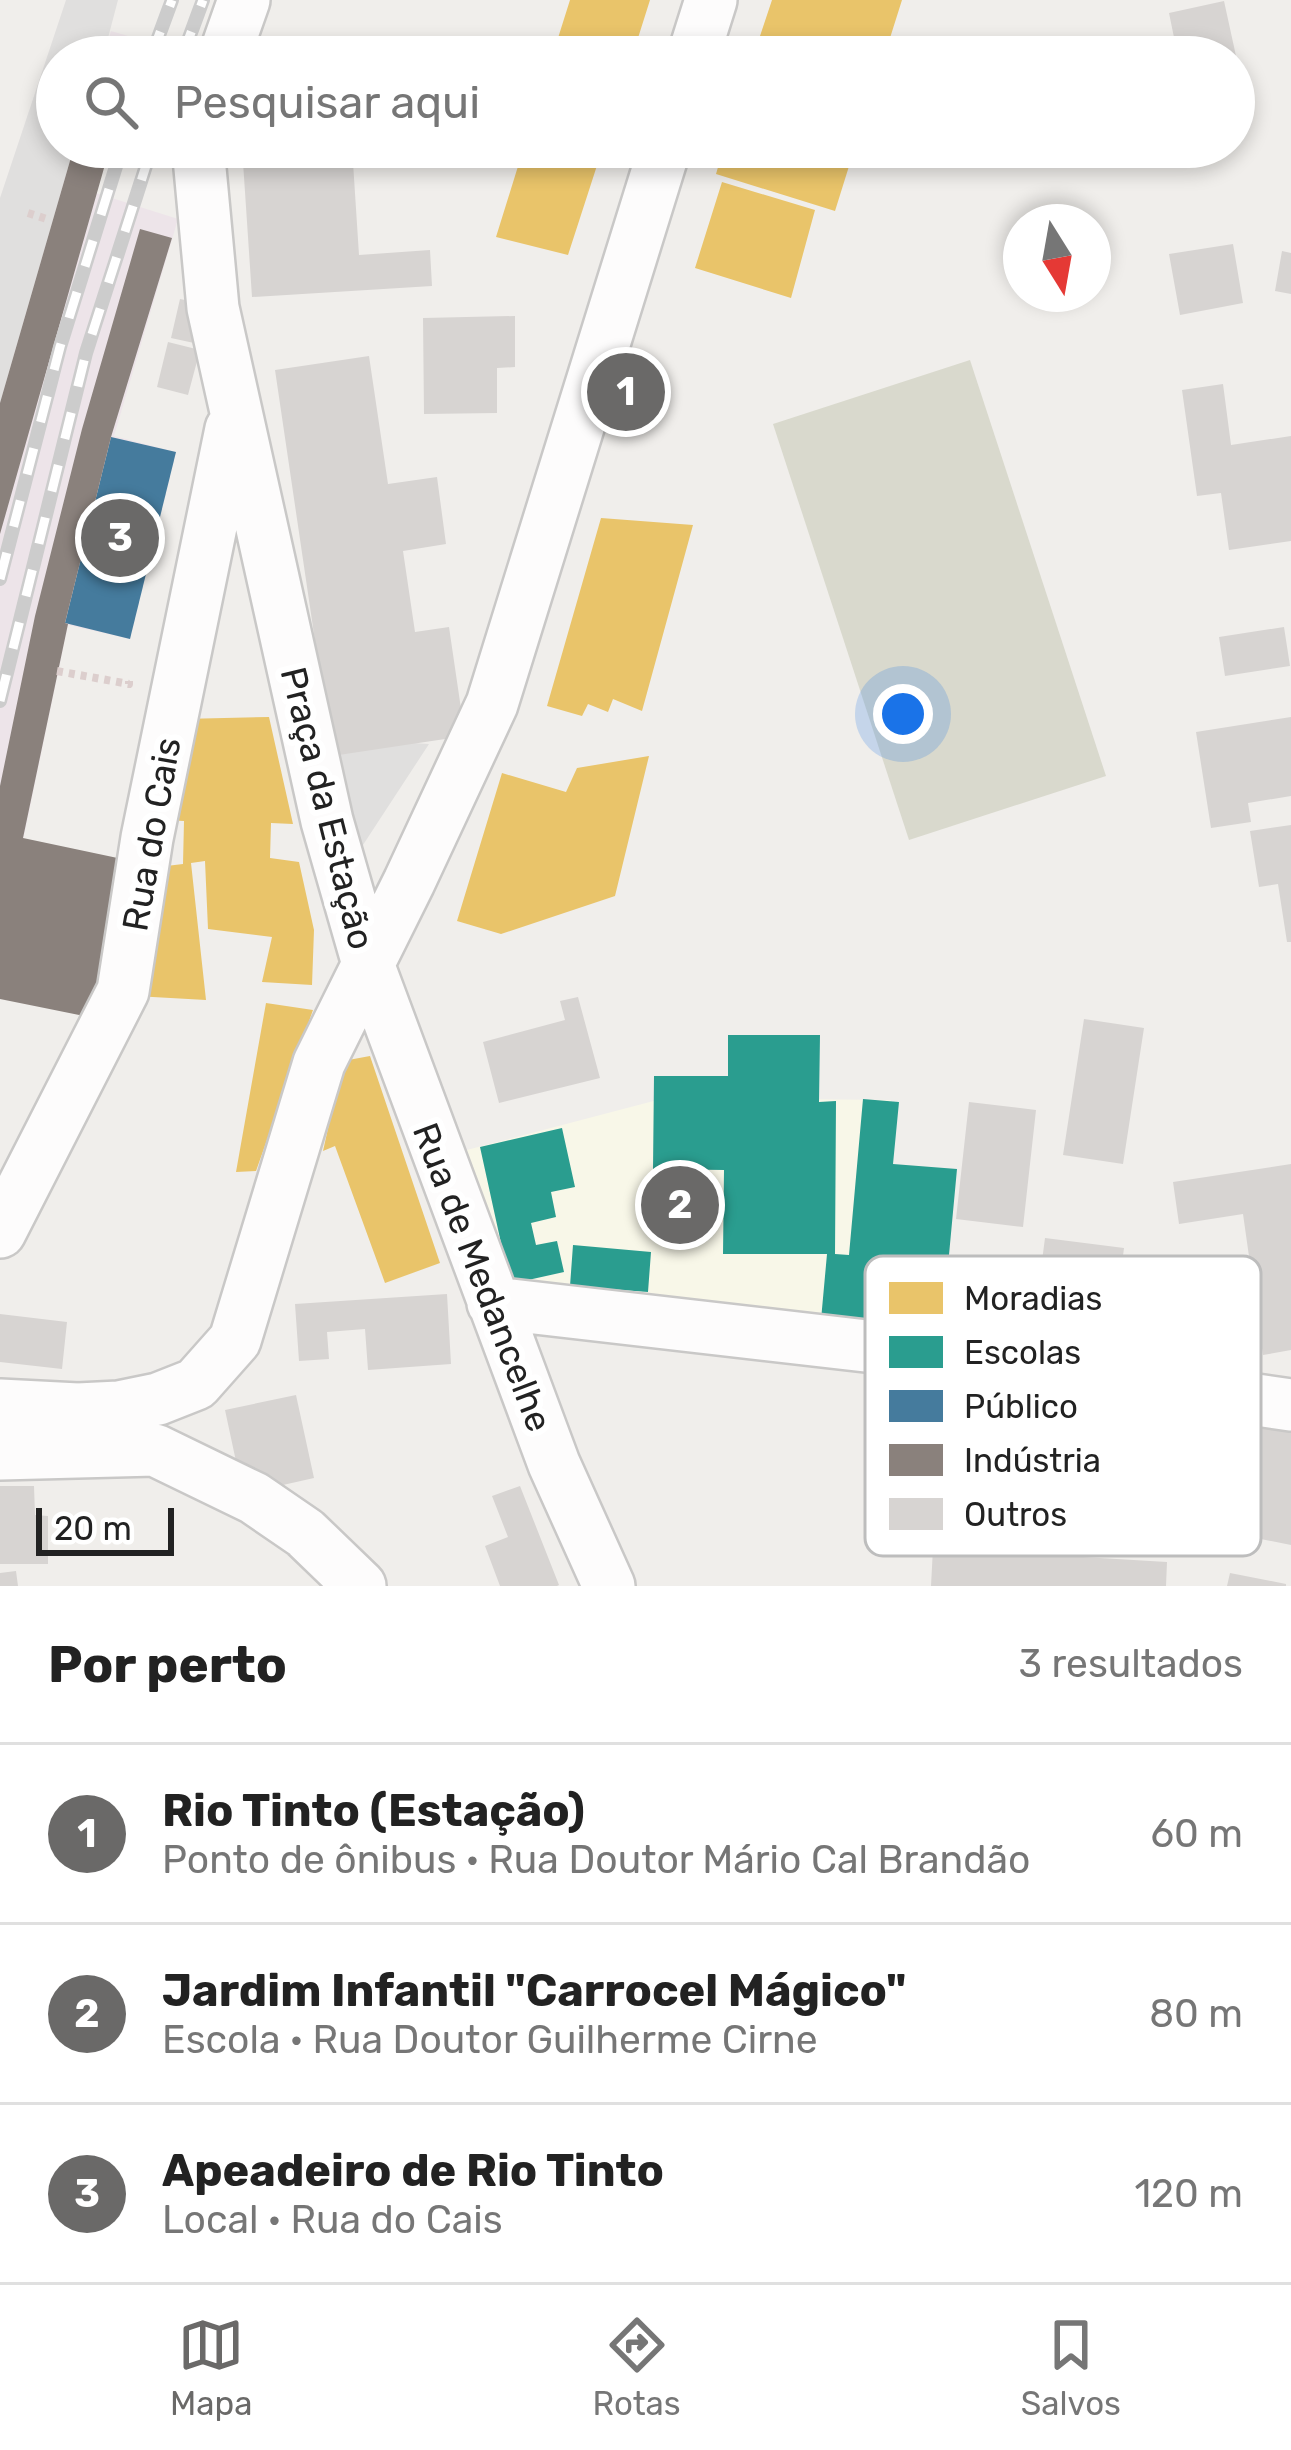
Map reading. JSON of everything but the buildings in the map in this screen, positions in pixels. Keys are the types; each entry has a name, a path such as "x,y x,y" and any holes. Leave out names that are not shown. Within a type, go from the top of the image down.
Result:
{"street":[{"path":"231,36 244,0"},
{"path":"699,36 710,0"},
{"name":"Praça da Estação","path":"0,1405 78,1408 158,1399 196,1384 235,1340 319,1063 368,964 327,821 213,308 200,168"},
{"path":"368,964 492,704 658,168"},
{"name":"Rua do Cais","path":"0,1232 123,991 147,838 235,411"},
{"name":"Rua de Medancelhe","path":"368,964 554,1464 609,1586"},
{"path":"493,1304 865,1346"},
{"path":"1261,1401 1291,1405"},
{"path":"0,1454 154,1450 254,1498 305,1533 360,1586"}],"path":[{"path":"28,214 50,220"},
{"path":"57,671 129,684 132,664"}],"shaded area":[{"path":"66,0 118,0 109,36 54,36"},
{"path":"36,90 36,168 68,168 0,403 0,198"},
{"path":"68,168 104,168 96,193 178,219 114,436 176,452 130,639 68,625 0,951 0,403"},
{"path":"970,360 1106,776 909,840 773,424"},
{"path":"332,738 429,744 361,848"},
{"path":"665,1098 891,1100 879,1256 865,1256 865,1323 518,1278 495,1258 459,1152"}],"railway":[{"path":"159,36 172,0"},
{"path":"190,36 203,0"},
{"path":"0,579 60,347 115,168"},
{"path":"0,701 86,353 145,168"}],"place":[{"name":"Rio Tinto (Estação)","path":"626,392"},
{"name":"Apeadeiro de Rio Tinto","path":"120,538"},
{"name":"Jardim Infantil \"Carrocel Mágico\"","path":"680,1205"}]}
